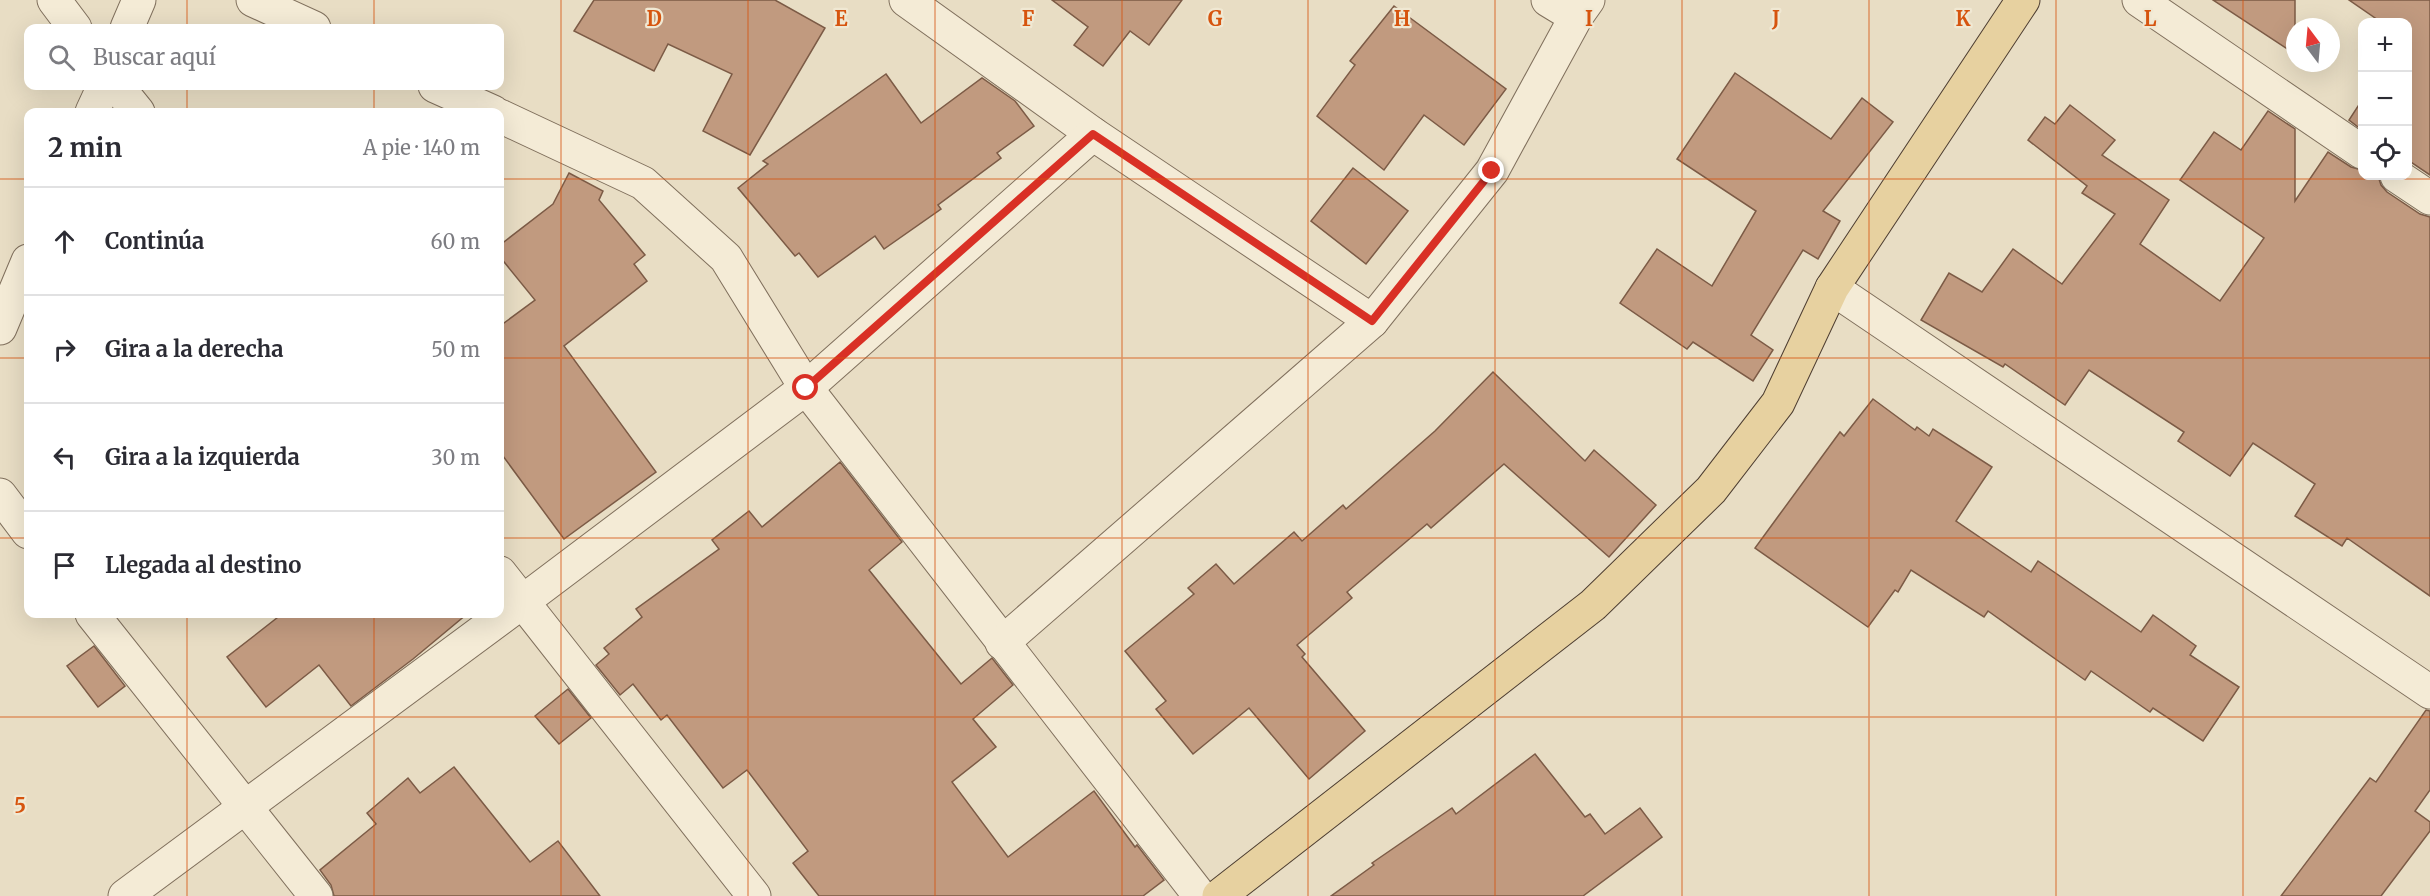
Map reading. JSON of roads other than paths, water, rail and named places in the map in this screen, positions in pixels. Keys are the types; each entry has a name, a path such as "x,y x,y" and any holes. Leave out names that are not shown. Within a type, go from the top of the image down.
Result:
{"main road":[{"path":"1219,896 1593,605 1711,490 1779,403 1832,288 2023,0"}],"street":[{"path":"54,0 72,24"},
{"path":"129,24 139,0"},
{"path":"253,0 305,24"},
{"path":"906,0 1093,134 1372,321"},
{"path":"2139,0 2358,149"},
{"path":"1002,643 1372,321 1492,171 1571,6"},
{"path":"94,108 102,90"},
{"path":"120,90 135,108"},
{"path":"444,90 484,108"},
{"path":"504,118 643,183 726,258 806,388 1200,896"},
{"path":"504,615 806,388 1093,134"},
{"path":"2403,180 2430,198"},
{"path":"0,328 24,271"},
{"path":"1832,288 2430,692"},
{"path":"0,495 24,527"},
{"path":"504,578 754,896"},
{"path":"96,618 315,896"},
{"path":"125,896 500,618"}]}
